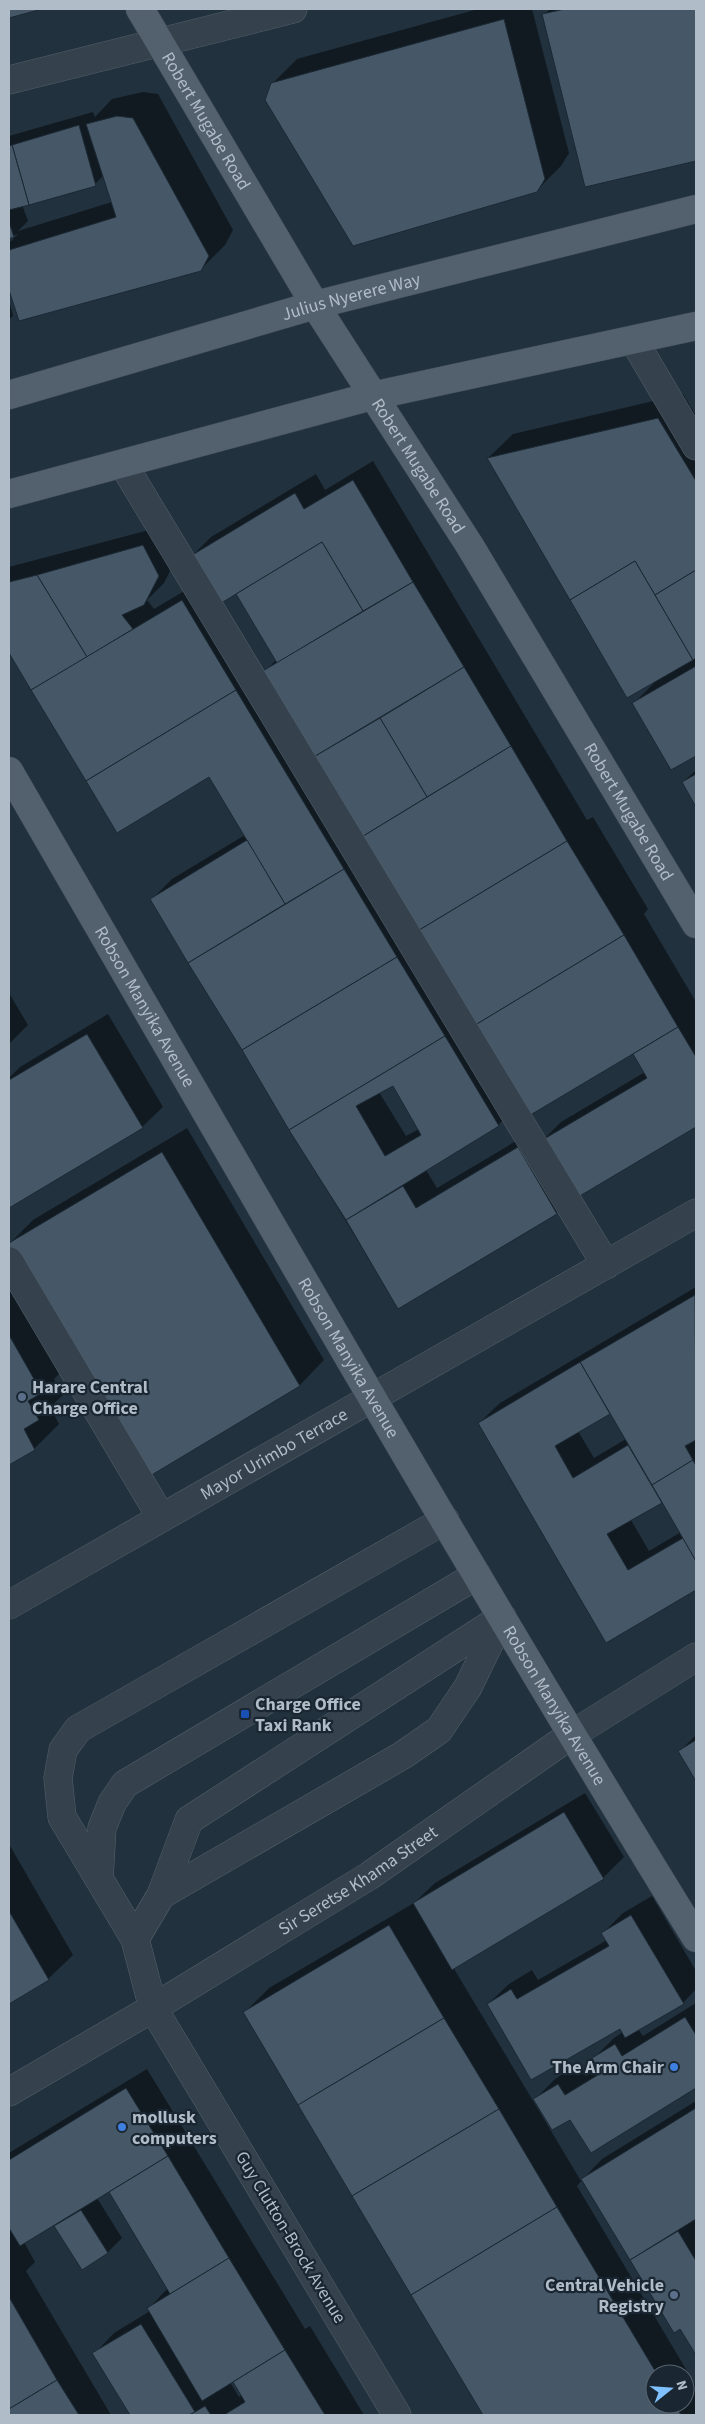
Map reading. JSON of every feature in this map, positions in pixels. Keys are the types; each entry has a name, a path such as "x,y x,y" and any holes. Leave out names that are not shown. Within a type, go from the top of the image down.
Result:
{"main road":[{"name":"Robert Mugabe Road","path":"140,9 315,305 470,546 696,924"},
{"name":"Julius Nyerere Way","path":"9,395 315,305 696,208"},
{"path":"9,494 372,396 634,341 696,326"},
{"name":"Robson Manyika Avenue","path":"9,771 371,1397 571,1735 696,1938"}],"street":[{"path":"9,80 293,9"},
{"path":"634,341 696,446"},
{"path":"123,464 606,1265"},
{"name":"Mayor Urimbo Terrace","path":"9,1605 696,1213"},
{"path":"9,1261 161,1517"},
{"name":"Guy Clutton-Brock Avenue","path":"397,2415 153,2008 135,1939 62,1817 58,1778 63,1750 78,1730 445,1520"},
{"path":"99,1879 102,1828 112,1803 126,1784 477,1575"},
{"path":"160,1895 402,1755 439,1730 468,1687 502,1618"},
{"path":"135,1939 160,1895 189,1820 502,1618"},
{"name":"Sir Seretse Khama Street","path":"9,2092 153,2008 369,1876 571,1735 696,1657"}],"building":[{"path":"9,9 42,9 9,18"},
{"path":"565,9 696,9 696,161 585,187 542,14"},
{"path":"504,19 545,179 537,192 353,246 265,100 271,83"},
{"path":"117,116 133,118 209,256 201,271 19,321 9,290 9,250 116,217 86,124"},
{"path":"79,125 96,186 29,205 12,145"},
{"path":"12,145 29,205 9,210 9,146"},
{"path":"9,222 14,237 9,239"},
{"path":"658,418 696,481 696,570 655,595 635,561 570,600 487,458"},
{"path":"353,480 413,582 363,611 322,542 218,605 189,557 295,493 304,509"},
{"path":"322,542 363,611 277,663 236,594"},
{"path":"143,545 159,576 144,605 122,615 133,629 87,657 37,575"},
{"path":"635,561 693,660 627,698 570,600"},
{"path":"696,570 696,658 693,660 655,595"},
{"path":"37,575 87,657 31,690 9,653 9,582"},
{"path":"413,582 464,667 312,758 261,672"},
{"path":"182,600 236,690 86,781 31,690"},
{"path":"696,666 696,756 671,770 632,703"},
{"path":"464,667 511,746 427,797 380,718"},
{"path":"236,690 344,869 285,904 209,777 117,833 86,781"},
{"path":"380,718 427,797 360,838 312,758"},
{"path":"511,746 567,841 416,932 360,838"},
{"path":"696,774 696,807 682,782"},
{"path":"247,840 285,904 188,963 150,899"},
{"path":"567,841 624,935 472,1027 416,932"},
{"path":"344,869 397,957 242,1050 188,963"},
{"path":"624,935 678,1027 527,1117 472,1027"},
{"path":"397,957 445,1036 289,1130 242,1050"},
{"path":"678,1027 696,1057 696,1127 573,1200 539,1142 647,1078 633,1054"},
{"path":"87,1034 143,1128 9,1208 9,1080"},
{"path":"445,1036 499,1126 346,1220 289,1130","holes":["393,1086 421,1135 385,1156 356,1106"]},
{"path":"518,1147 557,1214 398,1309 346,1220 403,1186 416,1208"},
{"path":"162,1152 300,1386 145,1479 9,1249 9,1243"},
{"path":"695,1295 696,1440 685,1446 693,1460 652,1485 580,1362"},
{"name":"Harare Central Charge Office","path":"9,1335 42,1393 28,1401 39,1420 24,1429 35,1450 9,1465"},
{"path":"580,1362 610,1414 555,1446 573,1478 628,1445 662,1503 607,1534 628,1570 683,1538 696,1561 696,1590 606,1643 478,1423"},
{"path":"693,1460 696,1466 696,1561 652,1485"},
{"path":"696,1740 696,1781 678,1751"},
{"path":"564,1812 604,1879 452,1970 413,1903"},
{"path":"9,1911 49,1980 9,2004"},
{"path":"631,1915 684,2004 625,2038 620,2029 531,2080 487,2004 511,1989 517,1999 609,1946 601,1933"},
{"path":"389,1925 444,2018 298,2105 243,2012"},
{"path":"685,2017 696,2035 696,2088 591,2153 570,2120 552,2130 533,2099 558,2084 565,2095 601,2073 592,2058 615,2044 622,2056"},
{"path":"444,2018 499,2109 352,2196 298,2105"},
{"path":"126,2088 168,2156 20,2246 9,2228 9,2160"},
{"path":"696,2108 696,2219 630,2260 581,2179"},
{"path":"499,2109 557,2207 411,2295 352,2196"},
{"path":"168,2156 229,2258 170,2294 109,2192"},
{"path":"557,2207 651,2364 645,2364 645,2414 681,2415 483,2415 411,2295"},
{"path":"81,2210 108,2253 82,2270 54,2226"},
{"name":"Central Vehicle Registry","path":"678,2231 696,2261 696,2355 680,2329 674,2333 630,2260"},
{"path":"229,2258 285,2350 202,2401 147,2308"},
{"path":"9,2297 57,2380 9,2409"},
{"path":"141,2324 195,2412 189,2415 130,2415 92,2353"},
{"path":"285,2350 325,2415 224,2415 245,2402 233,2382"},
{"path":"57,2380 79,2415 9,2415 9,2409"},
{"path":"205,2406 211,2415 189,2415 195,2412"}],"place":[{"name":"Harare Central Charge Office","path":"22,1397"},
{"name":"Charge Office Taxi Rank","path":"245,1714"},
{"name":"The Arm Chair","path":"674,2067"},
{"name":"mollusk computers","path":"122,2127"},
{"name":"Central Vehicle Registry","path":"674,2295"}]}
